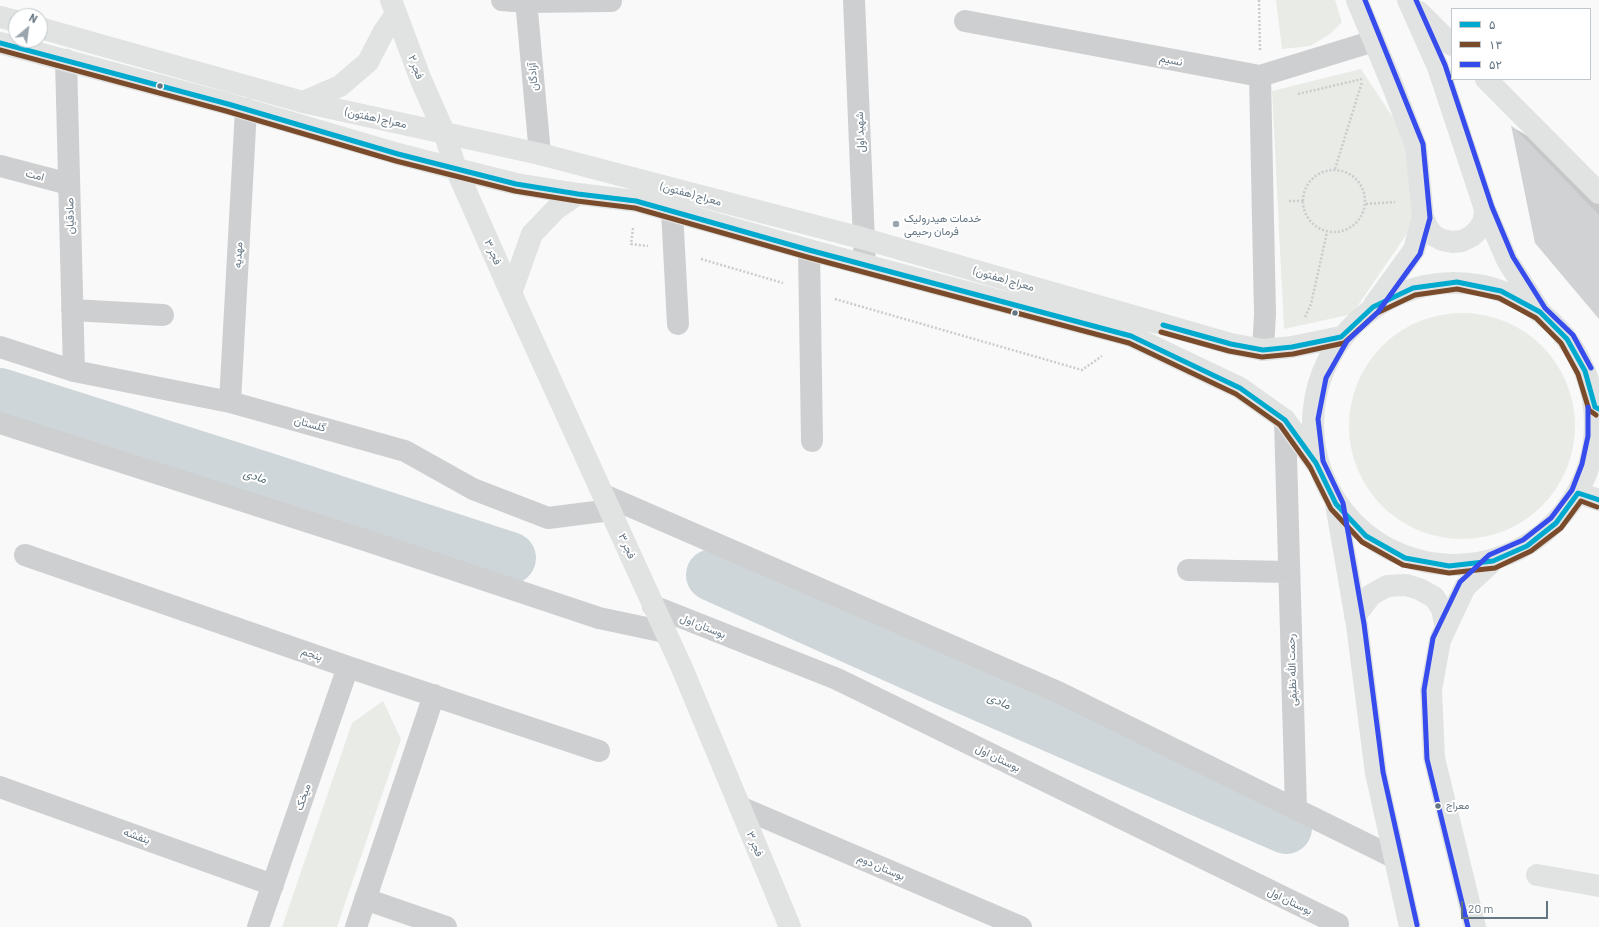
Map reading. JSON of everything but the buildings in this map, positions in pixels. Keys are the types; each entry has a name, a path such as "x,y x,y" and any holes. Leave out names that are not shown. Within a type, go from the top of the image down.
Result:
{"main road":[{"path":"1357,0 1416,146 1423,217 1427,227 1433,235 1442,240 1452,242 1462,241 1472,236 1480,229 1484,220 1485,209"},
{"path":"1408,0 1451,44"},
{"path":"1336,504 1366,536 1405,558 1449,566 1493,561 1527,546 1556,523 1578,493 1590,466 1595,437 1597,408 1585,371 1567,339 1540,312 1507,260 1485,209 1438,67 1408,0"},
{"path":"303,102 340,86 368,62 394,7"},
{"name":"فجر ۲","path":"394,7 421,80 444,132 456,169"},
{"name":"معراج (هفتون)","path":"48,30 303,102 540,154 864,239 1231,344 1263,350 1292,347 1341,337"},
{"name":"معراج (هفتون)","path":"0,43 246,109 398,154 516,184 578,194 636,201 809,250 1131,336 1240,388 1284,420 1316,463"},
{"path":"1487,80 1599,194"},
{"name":"فجر ۳","path":"456,169 654,606 790,927"},
{"path":"511,293 532,234 556,209 578,194"},
{"path":"1410,927 1376,773 1355,616 1336,504 1316,463 1311,419 1319,376 1341,337 1373,307 1414,250 1423,217"},
{"path":"1373,307 1413,288 1457,282 1501,291 1540,312"},
{"path":"1578,493 1599,500"},
{"path":"1475,927 1434,758 1431,690 1440,640 1465,587 1493,561"},
{"path":"1355,616 1372,595 1387,586 1406,585 1419,589 1434,597 1442,609 1446,628"},
{"path":"1537,875 1599,886"}],"street":[{"path":"502,0 611,1"},
{"name":"شهید اول","path":"854,0 865,265"},
{"name":"آزادگان","path":"527,1 540,154"},
{"name":"نسیم","path":"965,20 1260,76 1374,41"},
{"name":"صادقیان","path":"66,60 74,371"},
{"path":"1260,76 1265,314 1263,350"},
{"name":"مهدیه","path":"230,402 246,109"},
{"name":"امت","path":"0,166 69,184"},
{"path":"672,211 678,324"},
{"path":"809,250 812,441"},
{"path":"72,310 163,315"},
{"name":"گلستان","path":"0,347 74,371 230,402 405,451 473,489 548,518 608,503"},
{"name":"رحمت الله نظیفی","path":"1284,420 1296,809"},
{"path":"0,423 358,537 599,618 665,632"},
{"path":"608,503 1058,692 1395,858"},
{"name":"پنجم","path":"25,554 348,667 600,751"},
{"path":"1188,570 1289,572"},
{"name":"بوستان اول","path":"654,606 836,679 1338,924"},
{"name":"میخک","path":"258,927 348,667"},
{"path":"356,927 434,695"},
{"name":"بنفشه","path":"0,787 273,884"},
{"name":"بوستان دوم","path":"740,807 1021,927"},
{"path":"365,899 446,927"}],"path":[{"path":"1259,0 1260,76"},
{"path":"1261,103 1363,78"},
{"path":"1363,78 1366,83"},
{"path":"1335,169 1363,78"},
{"path":"1335,169 1346,171 1354,177 1363,189 1366,204 1359,219 1348,229 1338,232 1327,232 1309,221 1304,212 1302,201 1308,182 1325,170 1335,169"},
{"path":"636,201 631,244 674,251 1082,370 1131,336"},
{"path":"1366,204 1397,202"},
{"path":"1311,320 1303,321 1311,304 1327,232"}],"shaded area":[{"path":"1276,0 1335,0 1342,22 1330,34 1310,46 1282,49"},
{"path":"1361,69 1411,145 1417,219 1352,314 1284,329 1272,91"},
{"path":"1451,313 1473,313 1495,317 1516,326 1534,338 1550,354 1562,372 1571,393 1575,415 1575,437 1571,459 1562,480 1550,498 1534,514 1516,526 1495,535 1473,539 1451,539 1429,535 1408,526 1390,514 1374,498 1362,480 1353,459 1349,437 1349,415 1353,393 1362,372 1374,354 1390,338 1408,326 1429,317"},
{"path":"383,701 401,739 337,927 282,927 352,723"}],"waterway":[{"name":"مادی","path":"0,394 510,558"},
{"name":"مادی","path":"712,575 944,679 1286,828"}],"transit line":[{"name":"۵۲","path":"1365,0 1423,144 1430,218 1420,254 1378,312 1347,341 1326,378 1318,419 1323,461 1343,503 1364,624 1383,772 1417,925"},
{"name":"۵۲","path":"1416,0 1445,65 1492,207 1513,257 1545,308 1573,335 1591,368"},
{"name":"۵","path":"0,43 228,104 398,154 516,184 578,194 636,201 809,250 1131,336 1240,388 1285,420 1316,463 1336,504 1366,536 1405,558 1449,566 1493,561 1527,546 1556,523 1578,493 1599,500"},
{"name":"۱۳","path":"0,50 226,111 396,161 515,191 577,201 635,208 807,257 1129,343 1236,394 1280,425 1310,467 1331,509 1362,542 1403,565 1449,573 1495,568 1531,551 1561,528 1581,501 1597,507"},
{"name":"۵","path":"1163,325 1231,344 1263,350 1292,347 1341,337 1373,307 1413,288 1457,282 1501,291 1540,312 1567,339 1585,371 1595,407 1599,409"},
{"name":"۱۳","path":"1161,332 1229,351 1262,357 1293,354 1344,343 1377,313 1415,295 1457,289 1499,298 1536,318 1561,343 1578,374 1589,410 1596,415"},
{"name":"۵۲","path":"1468,927 1427,759 1424,690 1433,638 1460,582 1489,555 1523,540 1551,518 1572,490 1582,464 1588,436 1588,407"}],"place":[{"name":"خدمات هیدرولیک فرمان رحیمی","path":"896,224"},
{"name":"معراج","path":"1438,806"}]}
